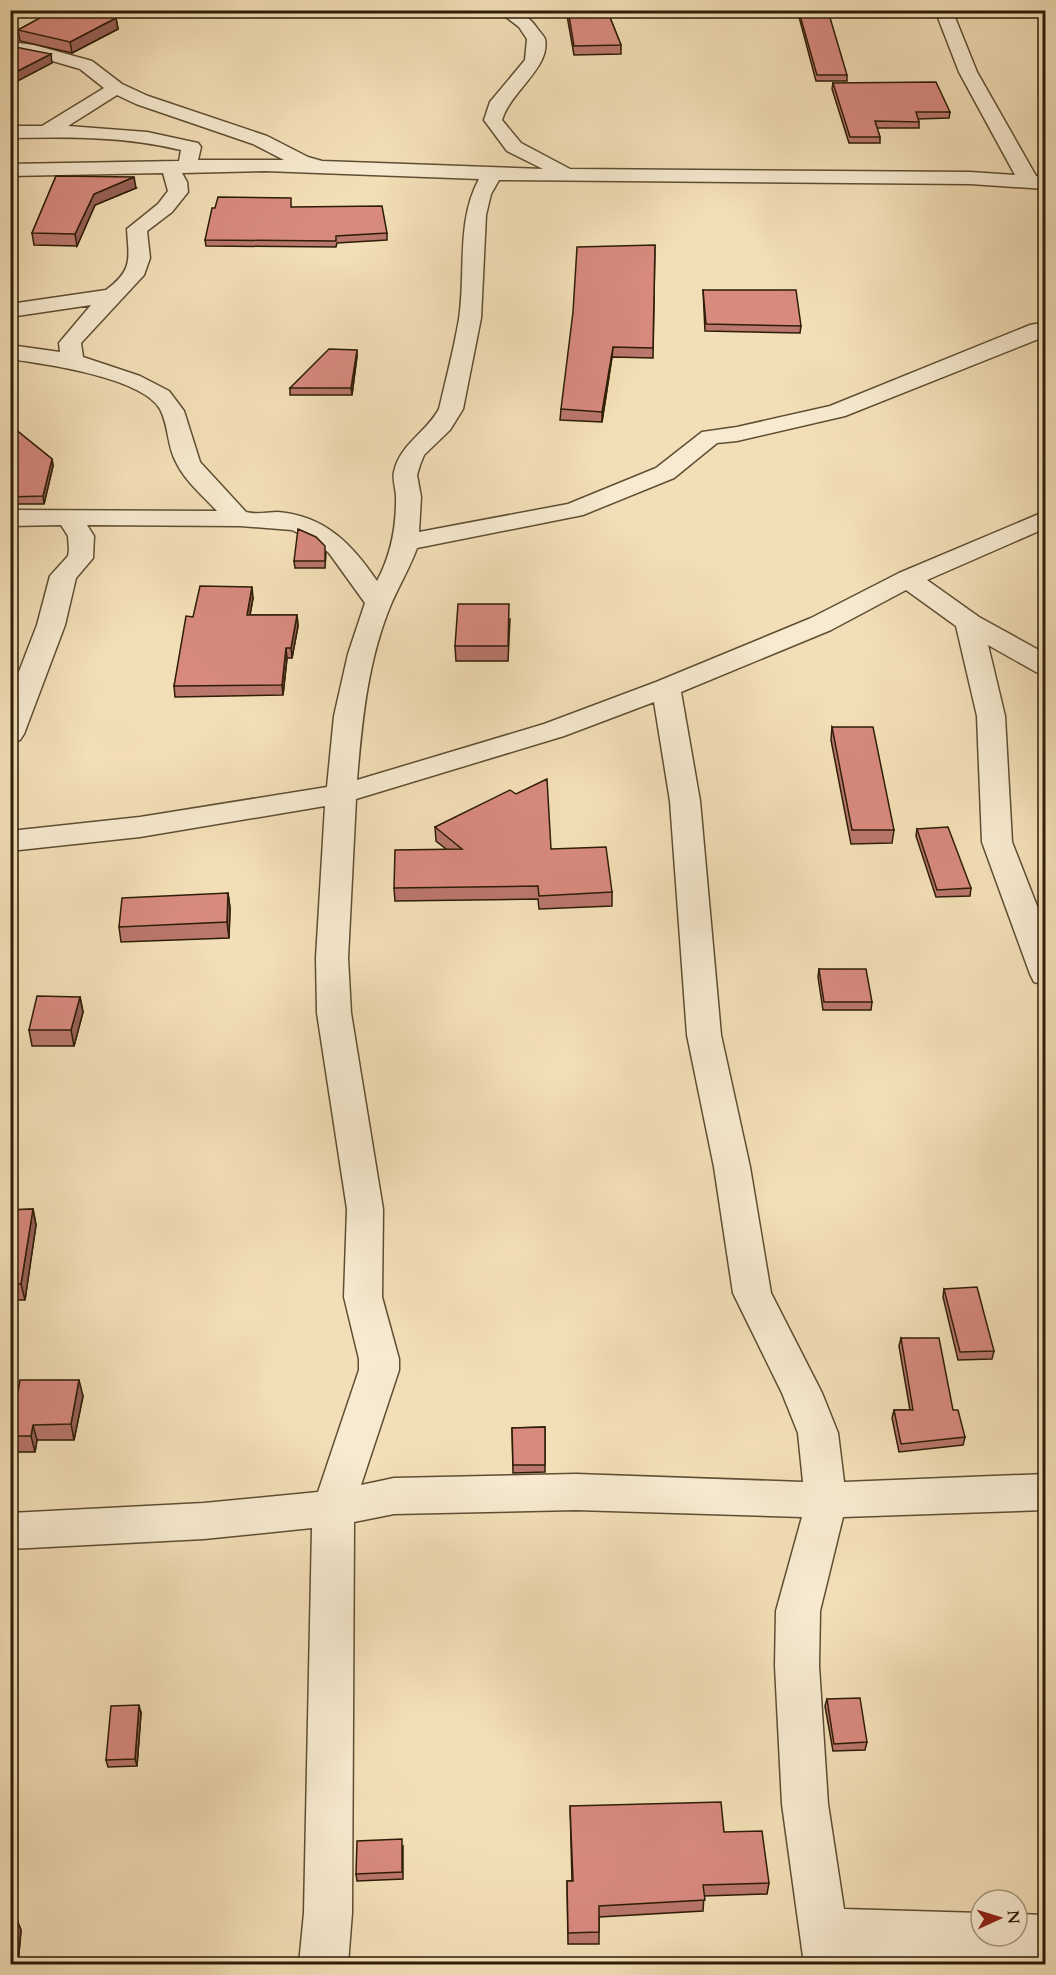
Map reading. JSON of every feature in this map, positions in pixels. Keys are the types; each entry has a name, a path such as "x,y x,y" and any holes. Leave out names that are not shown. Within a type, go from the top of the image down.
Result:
{"street":[{"path":"505,10 525,23 536,39 534,61 496,106 493,120 514,147 568,173"},
{"path":"943,10 968,72 1040,185"},
{"path":"10,47 34,50 86,65 116,88 142,100 266,142 301,161 321,167"},
{"path":"47,131 116,88"},
{"path":"10,132 47,131 132,135 166,140 265,165"},
{"path":"72,361 70,343 112,295 133,277 140,258 137,229 165,208 178,192 178,168 190,147"},
{"path":"10,170 265,165 492,174 970,178 1040,185"},
{"path":"324,1965 328,1913 333,1508 379,1370 380,1359 363,1297 364,1209 334,1013 332,958 340,794 348,716 378,603 396,569 406,542 409,497 405,475 413,452 442,425 451,409 470,318 476,215 481,194 492,174"},
{"path":"10,311 112,295"},
{"path":"406,542 574,510 665,473 710,437 737,434 837,411 1038,330 1046,329"},
{"path":"10,352 72,361 132,382 160,395 172,409 189,464 239,519"},
{"path":"10,734 51,626 63,576 80,558 81,536 69,517"},
{"path":"10,518 239,519 296,522 314,528 345,553 378,603"},
{"path":"10,841 140,827 340,794 554,730 666,688 821,624 908,579 1046,518"},
{"path":"908,579 969,623 1046,666"},
{"path":"969,623 991,716 997,842 1046,974"},
{"path":"666,688 685,801 704,1035 732,1167 752,1293 802,1393 818,1433 826,1500 798,1611 797,1666 805,1804 826,1949 1046,1939"},
{"path":"10,1531 204,1521 333,1508 394,1496 517,1493 710,1494 826,1500 1046,1492"}],"building":[{"path":"54,10 79,10 116,18 70,42 18,30"},
{"path":"83,10 114,10 106,14"},
{"path":"568,10 607,10 621,45 574,46"},
{"path":"828,11 847,75 817,75 799,12"},
{"path":"10,46 51,54 10,75"},
{"path":"936,82 950,112 916,112 919,122 875,121 880,137 850,137 833,83"},
{"path":"56,176 134,177 94,194 75,234 32,233"},
{"path":"218,197 291,198 291,207 382,206 387,233 336,236 336,241 205,240 212,208 215,208"},
{"path":"655,245 653,348 613,347 602,412 561,409 573,312 577,247"},
{"path":"703,290 796,290 801,326 706,324"},
{"path":"329,349 357,350 351,388 290,388"},
{"path":"10,425 52,459 43,496 10,497"},
{"path":"298,529 316,537 325,546 325,561 294,561"},
{"path":"200,586 252,587 247,615 297,615 291,648 286,648 282,685 174,686 186,616 193,617"},
{"path":"458,604 509,604 508,646 455,646"},
{"path":"832,727 873,727 894,830 852,830"},
{"path":"547,779 551,849 606,847 612,892 539,896 538,886 394,888 395,850 462,849 435,827 510,790 516,794"},
{"path":"948,827 971,888 937,890 917,829"},
{"path":"228,893 227,922 119,927 122,898"},
{"path":"819,969 866,969 872,1002 824,1002"},
{"path":"37,996 80,997 71,1030 29,1030"},
{"path":"33,1209 21,1284 10,1284 10,1210"},
{"path":"977,1287 994,1351 960,1352 944,1289"},
{"path":"901,1338 939,1338 953,1410 958,1410 965,1437 901,1444 894,1410 913,1410"},
{"path":"20,1380 79,1380 71,1424 33,1425 31,1436 10,1436 10,1409 15,1409"},
{"path":"545,1427 545,1465 513,1465 512,1428"},
{"path":"860,1698 867,1742 834,1744 827,1699"},
{"path":"139,1705 135,1759 106,1760 111,1706"},
{"path":"721,1802 724,1832 762,1831 769,1883 703,1885 705,1900 599,1906 599,1932 568,1933 567,1881 573,1881 570,1806"},
{"path":"402,1839 402,1872 356,1874 357,1841"},
{"path":"16,1917 13,1952 10,1952 10,1918"}]}
